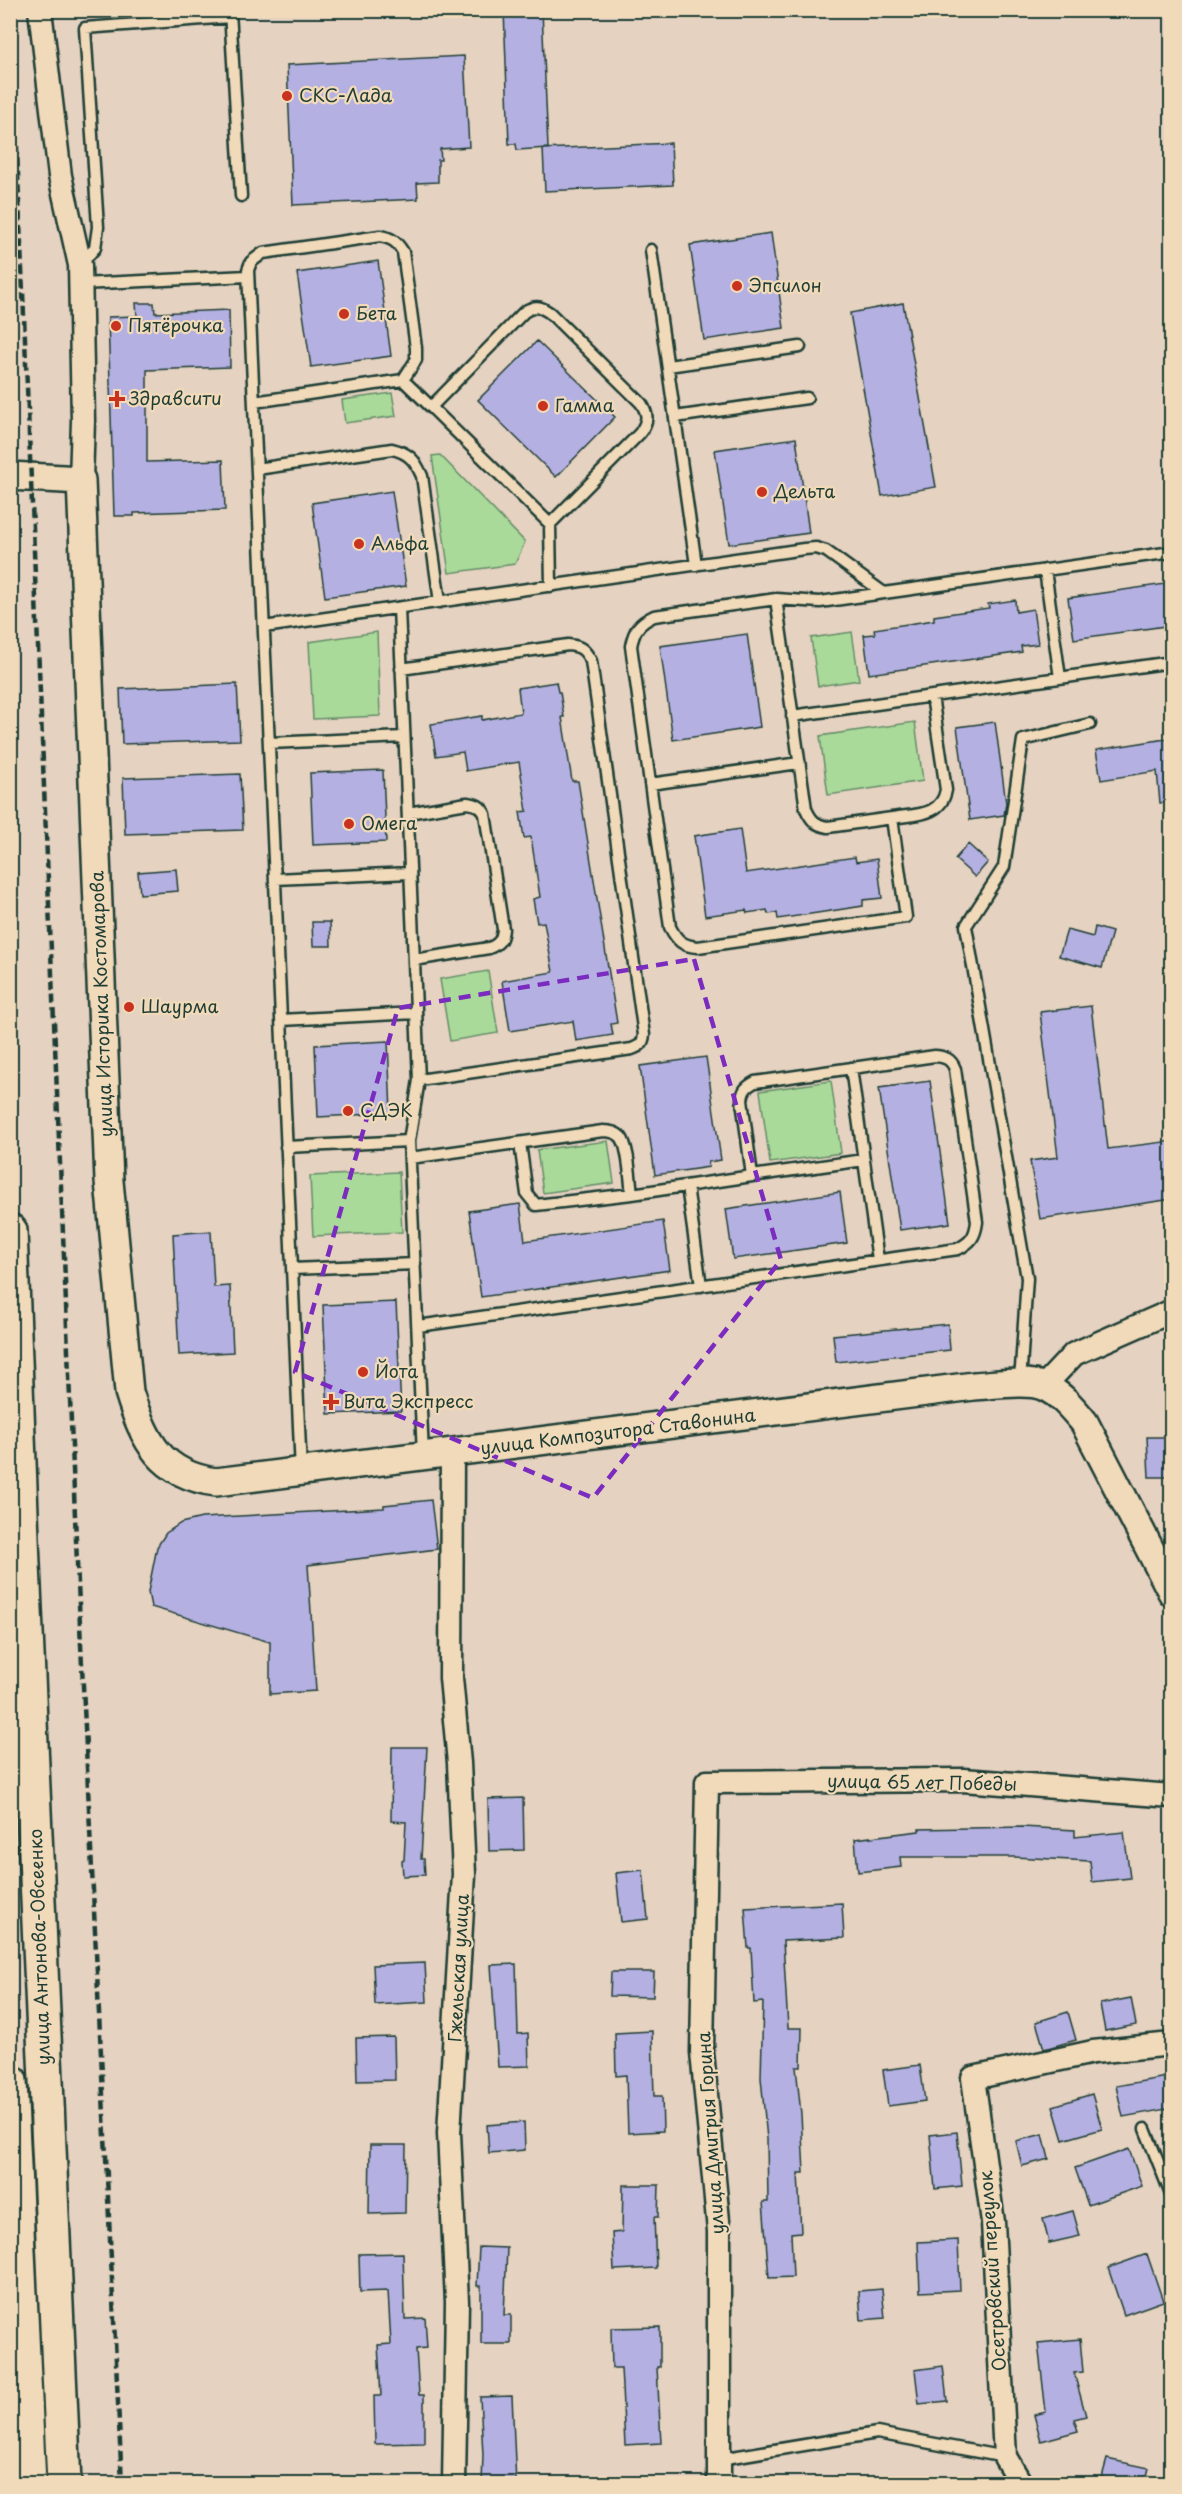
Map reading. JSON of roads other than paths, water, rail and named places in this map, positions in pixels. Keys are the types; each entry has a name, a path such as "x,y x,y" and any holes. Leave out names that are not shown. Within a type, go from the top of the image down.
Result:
{"highway":[{"name":"улица Антонова-Овсеенко","path":"10,1231 22,1564 64,2484"},
{"path":"10,2081 16,2215 17,2376 29,2484"},
{"path":"16,2215 23,2223 30,2226 38,2225 44,2222 51,2210"}],"street":[{"name":"улица Историка Костомарова","path":"40,10 60,176 80,275 83,421 81,480 109,1181 129,1392 138,1423 148,1441 166,1464 199,1480 216,1482"},
{"path":"10,476 81,480"},
{"path":"1172,1311 1074,1354 1032,1385 1069,1404 1084,1422 1172,1593"},
{"name":"улица Композитора Ставонина","path":"216,1482 974,1386 1032,1385"},
{"name":"Гжельская улица","path":"452,1453 452,1678 464,1874 449,2133 457,2302 454,2484"},
{"name":"улица 65 лет Победы","path":"707,1782 963,1780 1172,1796"},
{"name":"улица Дмитрия Горина","path":"707,1782 702,2052 719,2230 719,2484"},
{"name":"Осетровский переулок","path":"1021,2484 1005,2457 993,2222 973,2078 1094,2052 1172,2044"}],"lane":[{"path":"241,196 230,14 85,28 98,227 95,248 80,275 248,276"},
{"path":"301,1472 248,276 251,262 263,253 380,236 391,238 403,252 416,348 416,360 403,381"},
{"path":"651,250 696,565"},
{"path":"431,407 524,312 533,306 541,307 550,313 641,403 647,412 647,422 640,433 550,524"},
{"path":"668,366 800,347"},
{"path":"254,402 403,381"},
{"path":"403,381 550,524 551,586"},
{"path":"675,417 807,398"},
{"path":"257,469 392,449 406,453 416,462 422,476 440,602"},
{"path":"264,627 816,549 832,555 884,593"},
{"path":"892,818 906,917 698,947 687,946 675,937 670,927 631,646 633,632 642,622 654,616 776,599 820,602 1172,552"},
{"path":"1045,570 1060,678"},
{"path":"776,599 806,809 810,819 818,825 828,827 892,818 926,813 938,808 944,800 946,790 932,696"},
{"path":"399,608 419,1080 409,1141 423,1457"},
{"path":"401,669 568,645 579,646 586,652 591,661 644,1035 644,1042 632,1049 419,1080"},
{"path":"792,716 1172,662"},
{"path":"1032,1385 1027,1278 966,926 1004,867 1023,740 1090,723"},
{"path":"269,743 404,736"},
{"path":"650,784 799,763"},
{"path":"408,813 467,803 476,804 482,808 485,814 503,929 502,938 498,944 489,948 414,960"},
{"path":"275,879 410,873"},
{"path":"281,1020 416,1014"},
{"path":"417,1326 958,1249 969,1242 975,1234 977,1222 955,1069 952,1062 945,1057 935,1056 755,1082 748,1086 743,1092 742,1100 752,1176"},
{"path":"851,1068 878,1260"},
{"path":"410,1158 603,1131 613,1132 621,1137 625,1146 632,1194"},
{"path":"286,1147 409,1141"},
{"path":"520,1143 527,1194 536,1205 543,1206 864,1160"},
{"path":"687,1186 701,1286"},
{"path":"292,1269 415,1264"},
{"path":"1145,2129 1172,2197"},
{"path":"720,2459 877,2433 1005,2457"}],"railway":[{"path":"11,10 77,1563 122,2484"}],"place":[{"name":"СКС-Лада","path":"287,96"},
{"name":"Эпсилон","path":"737,286"},
{"name":"Бета","path":"344,314"},
{"name":"Пятёрочка","path":"116,326"},
{"name":"Здравсити","path":"117,399"},
{"name":"Гамма","path":"543,406"},
{"name":"Дельта","path":"762,492"},
{"name":"Альфа","path":"359,544"},
{"name":"Омега","path":"349,824"},
{"name":"Шаурма","path":"129,1007"},
{"name":"СДЭК","path":"348,1111"},
{"name":"Йота","path":"363,1372"},
{"name":"Вита Экспресс","path":"331,1402"}]}
